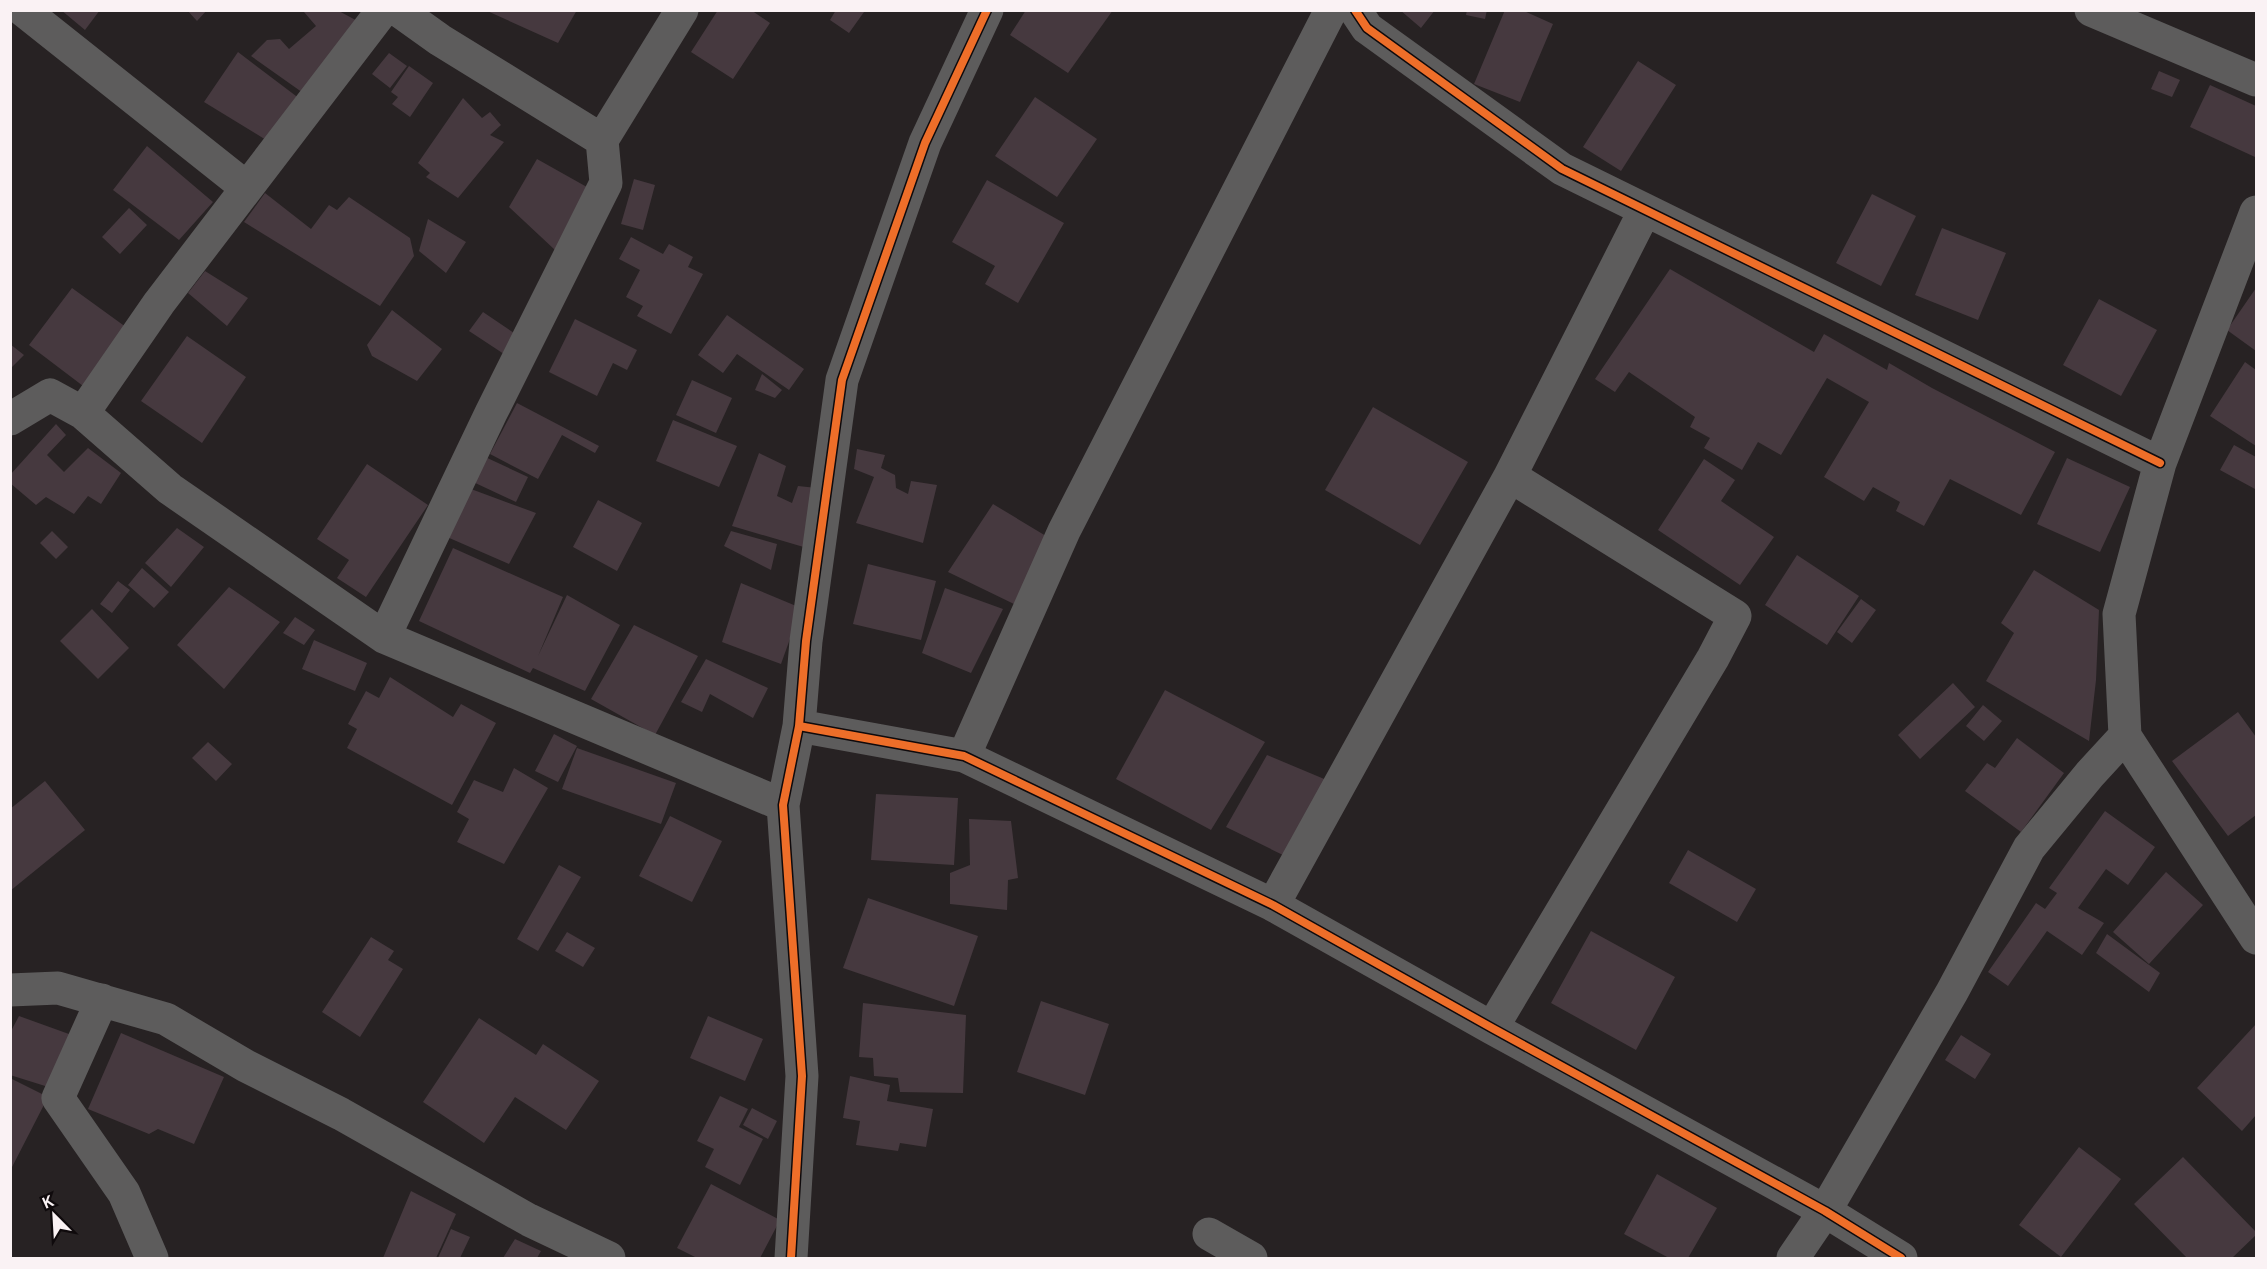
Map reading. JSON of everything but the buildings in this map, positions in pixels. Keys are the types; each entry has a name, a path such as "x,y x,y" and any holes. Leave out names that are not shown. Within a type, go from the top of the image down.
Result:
{"street":[{"path":"23,10 247,189"},
{"path":"82,413 159,303 383,10"},
{"path":"398,10 440,40 602,140"},
{"path":"384,637 491,413 606,183 602,140 682,10"},
{"path":"791,1258 802,1076 783,805 799,726 807,630 842,380 926,143 987,10"},
{"path":"964,756 1064,531 1331,10"},
{"path":"1355,10 1367,28 1562,169 2160,463"},
{"path":"2091,10 2256,80"},
{"path":"1273,905 1510,476 1645,210"},
{"path":"2256,212 2160,463 2120,614 2125,736 2256,938"},
{"path":"10,419 50,395 82,413 170,489 384,637 783,805"},
{"path":"1492,1029 1713,658 1735,616 1510,476"},
{"path":"799,726 964,756 1273,905 1492,1029 1825,1211 1901,1258"},
{"path":"1793,1258 1825,1211 1952,992 2029,848 2090,774 2125,736"},
{"path":"10,990 58,988 166,1020 246,1066 341,1114 529,1220 609,1258"},
{"path":"102,1000 58,1098 124,1193 152,1258"},
{"path":"1209,1234 1251,1258"}],"cycle path":[{"path":"791,1258 802,1076 783,805 799,726 806,641 842,380 925,143 987,10"},
{"path":"1355,10 1367,28 1562,169 2160,463"},
{"path":"799,726 964,756 1273,905 1825,1211 1901,1258"}]}
